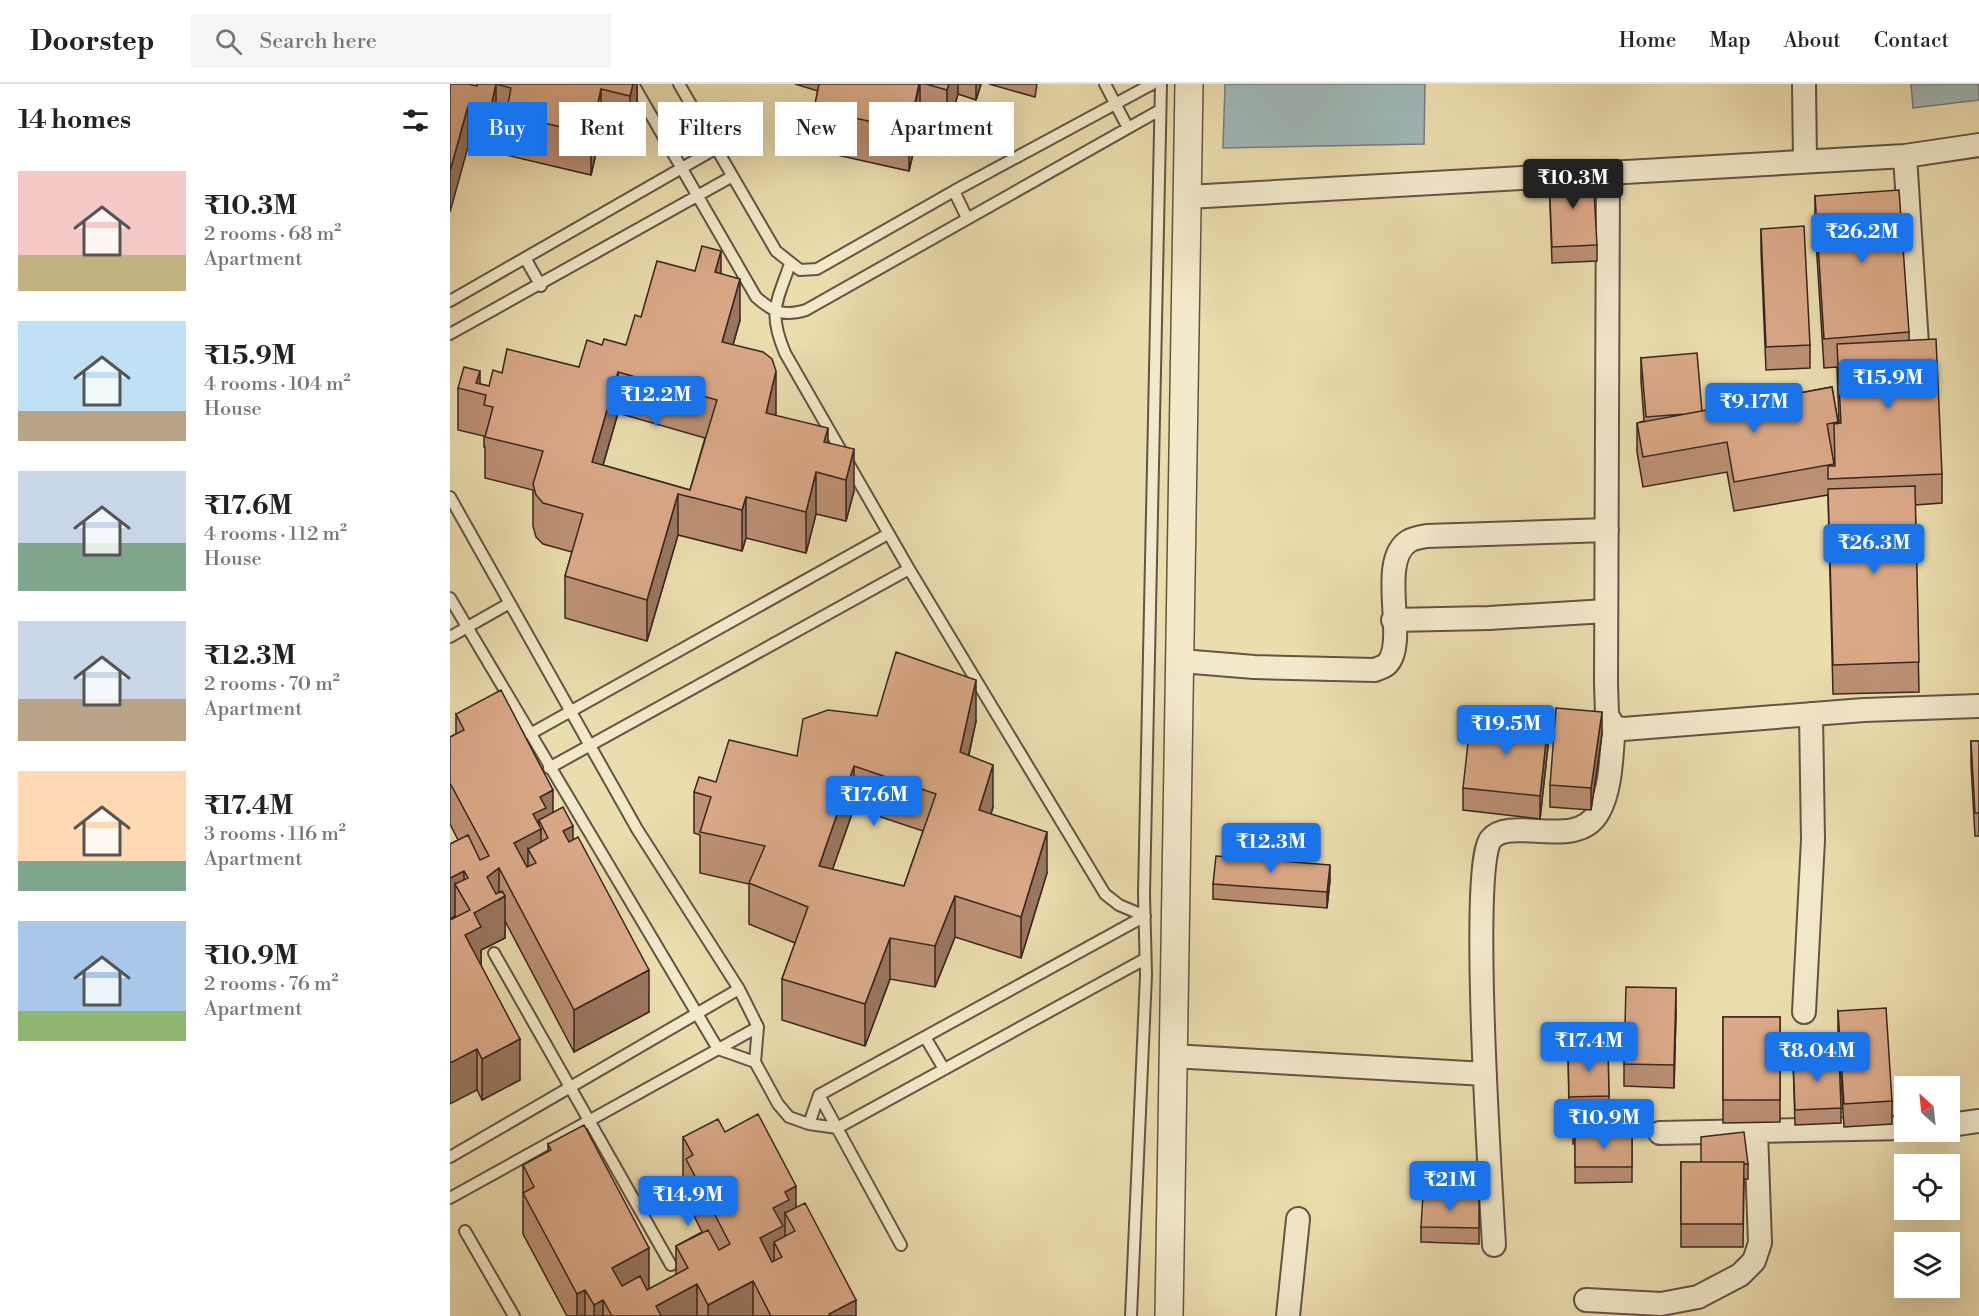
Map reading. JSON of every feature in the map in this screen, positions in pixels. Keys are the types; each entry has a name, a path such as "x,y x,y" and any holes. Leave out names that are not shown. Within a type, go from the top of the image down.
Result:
{"street":[{"path":"1169,1316 1189,84"},
{"path":"1804,84 1805,161"},
{"path":"1188,197 1905,156 1979,145"},
{"path":"1905,156 1918,360"},
{"path":"1494,1245 1485,1074 1481,903 1484,859 1489,840 1499,832 1569,831 1587,823 1599,812 1606,786 1614,727 1606,715 1608,172"},
{"path":"1181,661 1254,667 1375,670 1387,665 1394,653 1396,555 1409,541 1427,536 1607,530"},
{"path":"1394,620 1489,618 1606,611"},
{"path":"1614,727 1623,729 1811,714 1979,706"},
{"path":"1804,1012 1813,840 1811,714"},
{"path":"1172,1056 1485,1074"},
{"path":"1960,1124 1979,1122"},
{"path":"1660,1133 1894,1128"},
{"path":"1586,1300 1661,1304 1698,1297 1740,1275 1754,1261 1760,1243 1756,1131"},
{"path":"1288,1316 1298,1219"}],"lane":[{"path":"633,84 756,297 773,312 789,315 806,310 1160,110"},
{"path":"679,84 689,102"},
{"path":"1105,84 1128,128"},
{"path":"720,156 765,236 776,251 800,270 817,269 954,191 1152,84"},
{"path":"1131,1316 1145,958 1161,84"},
{"path":"450,301 704,156"},
{"path":"450,334 540,286 731,177"},
{"path":"954,191 968,218"},
{"path":"525,258 540,286"},
{"path":"790,264 773,312 776,331 785,353 888,534 1105,894 1119,905 1145,916"},
{"path":"450,497 453,510 572,710 637,829 739,989 758,1027 755,1062 783,1112 809,1124 837,1128 1145,958"},
{"path":"530,734 888,534"},
{"path":"549,768 909,569"},
{"path":"451,600 718,1049 755,1062"},
{"path":"450,637 508,604"},
{"path":"809,1124 819,1095 1145,916"},
{"path":"494,953 671,1265"},
{"path":"450,1157 739,989"},
{"path":"450,1198 758,1027"},
{"path":"925,1037 944,1069"},
{"path":"819,1095 901,1245"},
{"path":"465,1231 514,1316"}],"water":[{"path":"1225,84 1425,84 1424,144 1223,148"},
{"path":"1911,84 1979,84 1979,100 1913,108"}],"building":[{"path":"450,84 477,86 477,84 496,84 492,102 468,102 450,171"},
{"path":"496,84 633,84 630,96 601,89 598,102 559,102 559,126 547,124 547,102 508,102 511,88"},
{"path":"819,84 919,84 915,102 869,102 869,121 857,119 857,102 815,102"},
{"path":"926,84 949,84 947,90"},
{"path":"1593,173 1597,245 1552,247 1549,175"},
{"path":"1899,190 1909,332 1824,339 1815,196"},
{"path":"1804,226 1810,345 1766,347 1761,229"},
{"path":"702,246 721,251 715,272 740,279 722,342 763,352 772,359 776,371 766,413 828,428 824,442 854,449 846,480 816,472 806,512 746,497 742,510 678,494 647,600 565,576 583,514 543,503 536,495 533,484 543,451 485,437 493,407 484,405 486,395 458,388 464,367 480,371 476,383 489,386 493,370 502,373 507,349 579,367 587,340 602,345 604,339 626,345 635,315 641,317 657,261 695,271","holes":["618,372 717,400 690,490 592,462"]},
{"path":"1936,339 1942,474 1828,479 1828,466 1835,466 1834,424 1841,423 1837,344"},
{"path":"1697,353 1702,411 1646,417 1641,358"},
{"path":"1832,387 1838,422 1827,424 1834,464 1734,482 1727,442 1643,457 1637,423"},
{"path":"1915,486 1919,662 1833,665 1828,489"},
{"path":"896,652 976,680 960,752 993,765 979,810 1047,832 1021,917 955,896 935,946 890,938 865,1004 782,979 808,907 749,883 765,846 700,832 711,797 694,792 699,777 716,782 729,740 797,756 803,719 828,710 877,716","holes":["854,766 936,794 904,886 819,866"]},
{"path":"501,690 553,790 540,797 546,808 533,814 541,829 514,843 527,867 536,863 528,849 548,838 539,820 563,807 573,826 563,831 569,842 578,837 649,970 574,1010 499,868 487,877 496,894 502,891 505,896 474,913 481,927 465,935 520,1039 482,1059 477,1049 450,1063 450,920 470,910 455,884 468,878 464,871 450,878 450,844 468,835 480,860 489,856 450,783 450,737 464,730 456,714"},
{"path":"1556,708 1602,712 1591,788 1550,785"},
{"path":"1471,716 1548,724 1540,796 1463,788"},
{"path":"1971,741 1979,741 1979,813 1975,813"},
{"path":"1216,856 1330,865 1327,892 1213,884"},
{"path":"1626,987 1676,988 1674,1065 1624,1064"},
{"path":"1886,1008 1892,1101 1844,1104 1838,1011"},
{"path":"1723,1017 1780,1017 1780,1100 1723,1100"},
{"path":"1608,1048 1609,1096 1569,1097 1568,1050"},
{"path":"1839,1055 1841,1108 1795,1110 1793,1057"},
{"path":"1630,1101 1631,1127 1573,1129 1573,1103"},
{"path":"758,1114 796,1186 785,1192 789,1200 773,1208 783,1226 760,1238 772,1262 782,1257 774,1242 795,1231 785,1213 805,1203 856,1300 829,1314 830,1316 771,1316 753,1281 708,1305 697,1284 656,1306 661,1316 612,1316 603,1300 594,1305 585,1290 577,1294 523,1193 534,1187 523,1165 551,1150 548,1144 584,1125 649,1248 612,1268 622,1286 640,1276 647,1290 688,1268 676,1246 708,1230 719,1250 730,1244 686,1159 693,1155 683,1137 718,1119 725,1132"},
{"path":"1744,1132 1748,1164 1744,1162 1701,1162 1701,1137"},
{"path":"1632,1133 1632,1167 1575,1167 1575,1134"},
{"path":"1681,1162 1744,1162 1743,1224 1681,1224"},
{"path":"1423,1195 1479,1197 1479,1228 1421,1227"}]}
